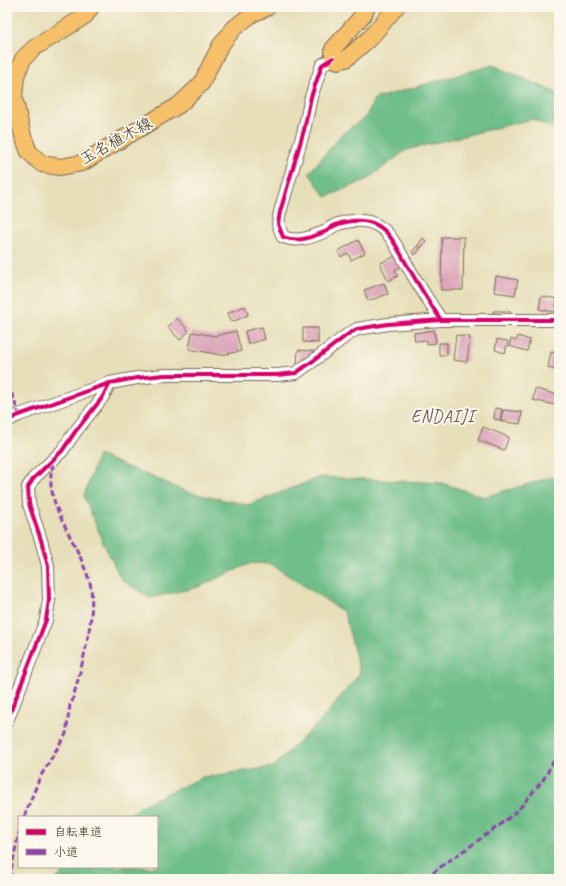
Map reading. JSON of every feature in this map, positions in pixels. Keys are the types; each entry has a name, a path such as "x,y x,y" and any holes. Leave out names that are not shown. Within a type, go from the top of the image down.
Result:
{"main road":[{"name":"玉名植木線","path":"91,7 85,16 34,48 24,59 16,76 14,97 23,136 29,152 42,164 60,167 82,163 179,105 200,84 220,46 234,28 252,14 268,7"},
{"path":"367,7 364,15 333,49 333,58 338,61 346,59 370,38 396,7"}],"street":[{"path":"333,58 322,65 311,97 304,130 280,212 278,224 283,237 291,240 303,239 327,231 346,222 364,220 373,222 386,232 400,252 428,301 441,320"},
{"path":"7,421 19,415 110,383 137,378 164,375 277,375 296,373 357,329 388,324 441,320 559,320"},
{"path":"7,721 46,620 49,600 48,566 42,540 29,504 28,486 34,478 62,451 102,398 110,383"}],"green space":[{"path":"493,65 559,94 559,131 532,119 406,150 368,179 326,197 309,173 343,133 366,117 374,99"},
{"path":"98,455 187,492 248,505 321,477 442,483 484,497 559,475 559,879 56,879 69,868 158,868 158,816 128,816 142,805 203,777 273,767 324,717 360,673 344,612 271,564 251,563 198,587 150,598 121,579 103,542 84,496"}],"building":[{"path":"442,237 464,237 463,290 441,290"},
{"path":"423,238 426,241 421,248 418,245"},
{"path":"358,240 365,253 351,260 348,253 341,257 338,251"},
{"path":"417,246 420,249 415,255 412,252"},
{"path":"396,256 401,267 395,270 398,276 388,281 380,263"},
{"path":"496,276 518,280 515,295 494,292"},
{"path":"384,283 388,294 368,301 364,290"},
{"path":"541,296 557,299 555,312 539,309"},
{"path":"245,306 248,315 232,322 228,313"},
{"path":"493,311 510,311 509,318 493,318"},
{"path":"177,318 189,331 180,340 168,327"},
{"path":"262,327 265,339 248,344 245,331"},
{"path":"303,328 318,328 318,343 303,342"},
{"path":"434,330 436,343 427,344 427,340 415,341 414,333"},
{"path":"236,331 241,351 221,355 189,349 192,332 215,336"},
{"path":"456,335 470,337 467,362 453,360"},
{"path":"518,336 530,340 527,351 509,346 511,339 516,341"},
{"path":"497,339 508,341 505,353 495,350"},
{"path":"439,343 447,343 447,355 439,355"},
{"path":"298,350 314,351 313,361 297,367"},
{"path":"551,352 559,354 559,371 548,368"},
{"path":"535,389 559,395 559,406 533,400"},
{"path":"495,408 502,409 500,420 494,419"},
{"path":"503,410 522,412 520,424 501,421"},
{"path":"483,427 509,437 504,450 478,440"}],"marked path":[{"path":"7,386 11,391 19,415"},
{"path":"24,816 40,777 66,734 70,705 83,660 91,615 92,601 89,579 56,506 53,495 51,485 53,461"},
{"path":"426,879 439,868 500,825 519,809 543,780 559,752"},
{"path":"11,879 11,870 18,837"}],"cycle path":[{"path":"333,58 322,65 311,97 304,130 280,212 278,224 283,237 289,239 305,238 327,231 338,224 352,221 366,221 378,226 388,234 441,320"},
{"path":"7,421 19,415 110,383 137,378 164,375 277,375 296,373 357,329 388,324 441,320 559,320"},
{"path":"7,721 46,620 49,600 48,566 29,504 28,487 34,478 62,451 102,398 110,383"}],"district":[{"name":"ENDAIJI","path":"443,416"}]}
